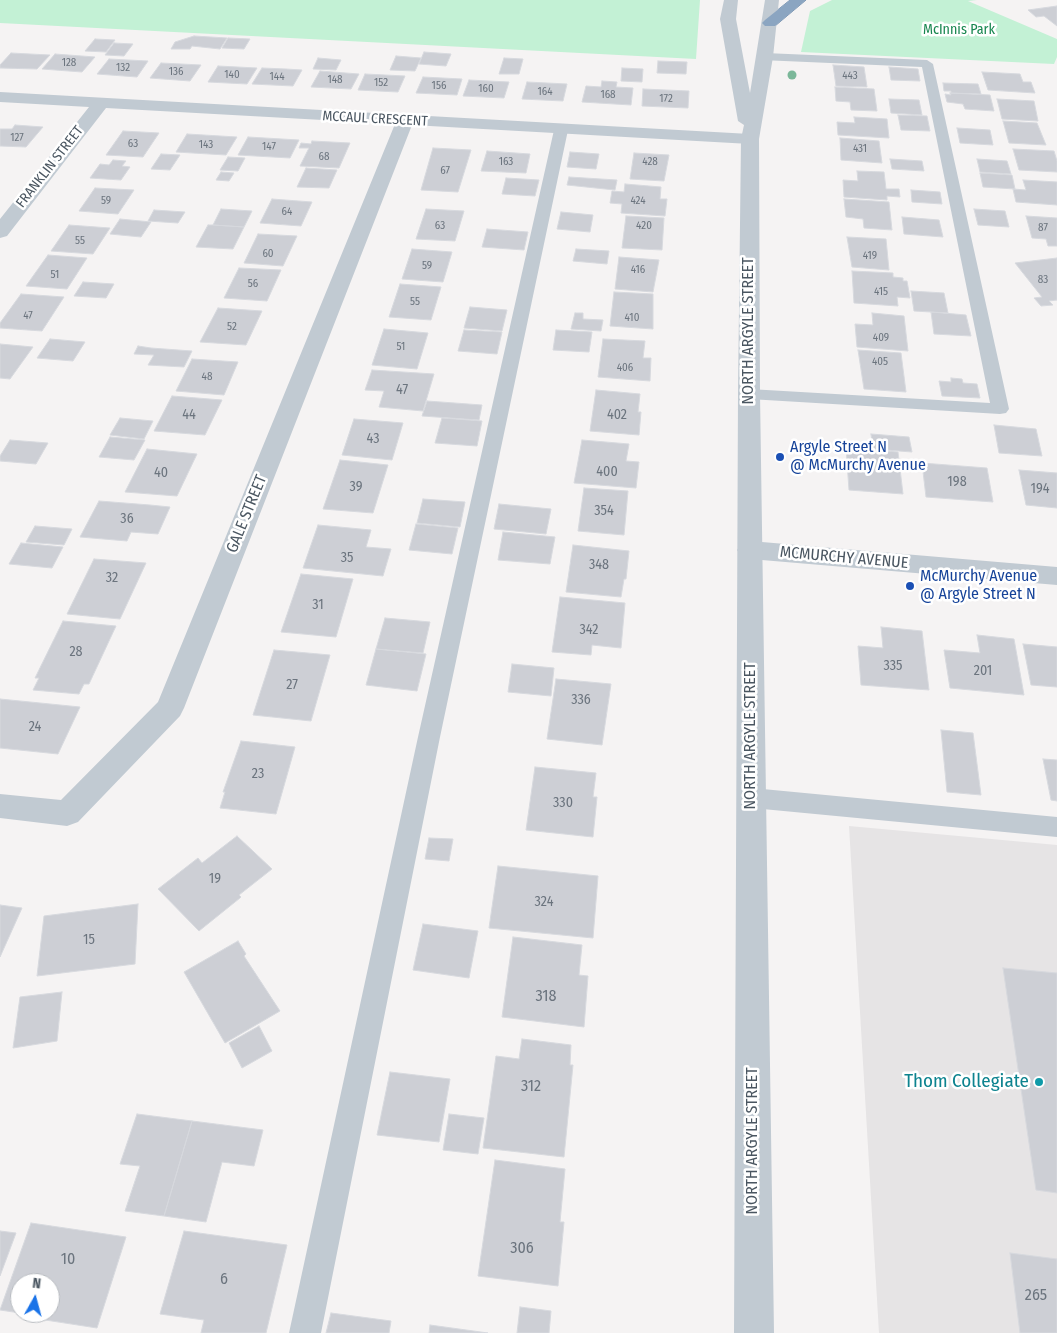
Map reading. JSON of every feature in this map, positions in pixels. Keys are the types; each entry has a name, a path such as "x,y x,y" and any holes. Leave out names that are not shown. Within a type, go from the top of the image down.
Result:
{"highway":[{"path":"770,23 799,0"}],"street":[{"name":"NORTH ARGYLE STREET","path":"731,0 728,19 750,139"},
{"name":"NORTH ARGYLE STREET","path":"754,1333 749,394 750,139 765,57 772,0"},
{"name":"MCCAUL CRESCENT","path":"0,97 562,130 750,139"},
{"name":"FRANKLIN STREET","path":"0,232 101,103"},
{"name":"GALE STREET","path":"0,806 67,813 170,708 405,121"},
{"name":"MCMURCHY AVENUE","path":"750,550 1057,576"}],"lane":[{"path":"749,394 1000,409 928,64 765,57"},
{"path":"305,1333 429,736 562,130"},
{"path":"752,798 1057,827"}],"shaded area":[{"path":"849,826 1057,845 1057,1333 879,1333"}],"green space":[{"path":"0,0 700,0 696,59 0,23"},
{"name":"McInnis Park","path":"832,0 977,0 968,1 1057,39 1057,57 1054,64 801,52 810,11"}],"building":[{"path":"1057,6 1057,26 1044,16 1036,17 1028,10"},
{"path":"194,36 227,38 220,49 192,46 190,49 171,49 175,42"},
{"path":"228,38 250,39 244,49 222,48"},
{"path":"95,39 115,40 106,52 85,51"},
{"path":"114,43 133,44 124,56 105,55"},
{"path":"424,52 451,54 446,66 419,64"},
{"path":"11,53 50,55 37,69 0,68 0,65"},
{"path":"55,54 95,57 82,72 42,69"},
{"path":"396,56 421,58 415,71 390,70"},
{"path":"318,58 341,60 336,70 313,69"},
{"path":"504,58 523,59 519,74 499,74"},
{"path":"109,59 148,61 137,77 97,74"},
{"path":"658,61 687,62 686,74 657,73"},
{"path":"161,63 201,65 190,81 150,78"},
{"path":"833,65 864,67 867,87 836,86"},
{"path":"218,66 257,68 247,84 208,82"},
{"path":"889,67 918,69 920,81 891,80"},
{"path":"262,68 302,70 293,86 252,84"},
{"path":"622,68 643,69 642,82 621,81"},
{"path":"320,71 359,74 351,89 311,87"},
{"path":"982,72 1020,74 1023,82 1031,82 1035,93 988,90"},
{"path":"365,74 405,76 398,92 358,90"},
{"path":"423,77 462,79 457,95 416,93"},
{"path":"469,80 509,82 504,98 463,96"},
{"path":"602,81 617,82 616,87 633,88 631,105 582,102 586,86 601,87"},
{"path":"527,82 567,84 563,101 522,99"},
{"path":"943,83 978,84 981,94 944,91"},
{"path":"835,87 874,89 877,111 851,110 850,102 836,101"},
{"path":"643,89 689,91 688,108 642,106"},
{"path":"950,93 990,95 994,111 965,109 963,104 947,102 945,94 951,95"},
{"path":"889,99 919,100 922,115 891,113"},
{"path":"997,99 1034,101 1038,121 1002,119"},
{"path":"898,115 927,116 930,131 901,130"},
{"path":"854,117 887,119 889,138 838,135 837,122 855,123"},
{"path":"1003,121 1037,123 1046,145 1009,143"},
{"path":"15,125 43,127 26,147 0,146 0,129 12,129"},
{"path":"957,128 990,130 993,145 960,143"},
{"path":"123,131 159,133 143,157 106,155"},
{"path":"187,134 237,137 226,155 176,152"},
{"path":"248,137 299,140 290,158 238,155"},
{"path":"840,138 879,141 882,163 841,160"},
{"path":"312,141 350,143 339,168 300,166 309,148 299,148 301,143 311,144"},
{"path":"433,148 471,150 458,192 421,190"},
{"path":"1013,149 1054,151 1057,161 1057,172 1019,170"},
{"path":"487,151 530,154 526,173 481,171"},
{"path":"570,152 599,154 596,169 567,167"},
{"path":"634,153 669,155 664,181 630,179"},
{"path":"161,154 180,155 170,170 151,169"},
{"path":"228,157 245,158 238,171 220,170"},
{"path":"890,159 922,161 924,171 892,169"},
{"path":"977,159 1007,161 1011,174 980,172"},
{"path":"113,160 126,161 122,166 130,167 121,180 90,178 100,164 109,165"},
{"path":"306,168 337,170 329,188 297,187"},
{"path":"857,171 884,172 886,189 899,189 900,197 887,196 887,200 844,197 843,180 858,181"},
{"path":"221,172 234,173 229,181 216,180"},
{"path":"980,173 1012,175 1015,189 983,187"},
{"path":"569,177 617,180 615,190 567,185"},
{"path":"506,178 539,180 535,196 502,194"},
{"path":"1023,180 1057,182 1057,205 1016,202 1013,189 1026,190"},
{"path":"625,184 661,187 660,199 667,199 665,216 621,213 622,204 610,203 612,191 624,192"},
{"path":"95,188 134,190 118,214 79,211"},
{"path":"911,190 940,192 942,204 912,202"},
{"path":"272,199 312,202 301,226 260,223"},
{"path":"844,199 889,202 892,230 864,228 863,219 846,217"},
{"path":"221,209 252,211 244,227 213,225"},
{"path":"426,209 464,211 455,241 416,239"},
{"path":"974,209 1005,211 1009,227 978,225"},
{"path":"154,210 185,212 178,223 148,221"},
{"path":"561,212 593,215 590,232 557,229"},
{"path":"626,216 664,218 662,250 622,248"},
{"path":"1026,216 1057,218 1057,246 1048,246 1046,239 1032,238"},
{"path":"902,217 939,220 943,237 904,234"},
{"path":"120,219 151,222 141,237 110,234"},
{"path":"69,225 110,228 93,254 51,251"},
{"path":"208,225 244,227 233,249 196,247"},
{"path":"487,229 528,232 524,250 482,247"},
{"path":"258,234 297,236 283,266 244,263"},
{"path":"847,237 886,239 889,270 852,267"},
{"path":"412,249 452,252 443,282 402,279"},
{"path":"576,249 609,251 607,264 573,261"},
{"path":"48,255 87,258 67,289 26,286"},
{"path":"619,257 659,260 653,292 615,289"},
{"path":"1057,258 1057,300 1049,301 1053,305 1041,306 1034,298 1042,297 1015,263"},
{"path":"239,268 281,270 267,301 224,298"},
{"path":"852,271 893,273 893,277 903,278 903,281 907,281 910,298 897,297 898,306 854,303"},
{"path":"83,282 114,284 106,298 74,296"},
{"path":"400,284 441,287 431,320 389,317"},
{"path":"911,291 944,293 948,313 914,311"},
{"path":"614,292 653,294 653,329 610,326"},
{"path":"21,294 64,297 42,331 0,328 0,323"},
{"path":"470,307 507,310 502,331 464,328"},
{"path":"218,308 262,311 246,345 200,342"},
{"path":"931,312 966,315 971,336 934,334"},
{"path":"575,313 583,313 583,319 603,320 601,331 571,329"},
{"path":"872,313 904,316 908,351 857,347 855,324 873,325"},
{"path":"384,329 428,333 417,369 372,365"},
{"path":"464,330 502,332 497,354 458,351"},
{"path":"556,330 592,332 589,352 553,350"},
{"path":"50,339 85,342 73,361 37,358"},
{"path":"603,339 645,341 643,358 651,358 650,381 598,377"},
{"path":"0,344 33,347 10,379 0,378"},
{"path":"138,346 192,351 184,367 148,365 154,355 134,354"},
{"path":"858,350 901,353 906,392 864,389"},
{"path":"192,359 238,362 224,395 176,391"},
{"path":"372,370 434,374 423,411 379,407 384,391 365,390"},
{"path":"951,378 962,379 963,383 977,384 980,398 942,396 939,381 951,382"},
{"path":"596,390 640,394 638,412 641,412 639,435 590,431"},
{"path":"172,396 222,400 205,435 154,431"},
{"path":"427,401 482,405 479,420 422,416"},
{"path":"120,418 153,421 144,439 110,435"},
{"path":"442,418 482,421 477,446 435,443"},
{"path":"354,419 403,423 392,460 342,455"},
{"path":"994,425 1036,429 1042,456 999,453"},
{"path":"871,434 909,437 912,452 873,449"},
{"path":"110,437 145,440 134,460 99,457"},
{"path":"10,440 48,443 36,464 0,461 0,456"},
{"path":"582,440 629,444 626,461 639,462 636,488 574,483"},
{"path":"846,448 898,452 903,494 849,490"},
{"path":"147,449 197,454 177,496 125,492"},
{"path":"340,460 388,465 373,513 323,509"},
{"path":"922,463 987,468 993,502 926,497"},
{"path":"1019,470 1057,473 1057,508 1026,505"},
{"path":"584,488 628,491 624,535 578,531"},
{"path":"423,499 465,502 460,527 417,523"},
{"path":"99,501 170,507 158,534 131,532 127,541 80,537"},
{"path":"499,504 551,509 546,534 494,529"},
{"path":"416,524 458,528 452,554 409,550"},
{"path":"318,525 371,530 366,547 391,549 383,576 303,568"},
{"path":"35,526 72,529 64,545 26,542"},
{"path":"503,532 555,537 550,564 498,560"},
{"path":"21,543 63,547 52,568 9,564"},
{"path":"573,545 629,551 626,579 624,579 621,597 566,592"},
{"path":"94,559 146,563 120,619 67,614"},
{"path":"301,574 353,579 336,637 281,632"},
{"path":"560,597 625,603 621,648 592,645 591,655 552,652"},
{"path":"385,618 430,622 423,653 376,649"},
{"path":"63,621 116,626 89,684 84,684 79,694 33,690 39,678 35,678"},
{"path":"881,627 922,631 929,690 861,685 858,646 883,648"},
{"path":"977,635 1014,639 1024,695 950,688 944,650 980,653"},
{"path":"1023,644 1057,647 1057,687 1031,685"},
{"path":"376,649 426,654 417,691 366,685"},
{"path":"274,650 330,655 311,721 253,715"},
{"path":"512,664 554,668 551,696 508,692"},
{"path":"556,679 611,684 602,745 547,739"},
{"path":"0,699 80,707 58,754 0,748"},
{"path":"941,730 973,733 981,795 947,792"},
{"path":"241,741 295,747 276,814 220,808 225,792 223,792"},
{"path":"1043,759 1057,760 1057,801 1051,800"},
{"path":"535,767 596,773 593,797 597,797 593,837 526,830"},
{"path":"237,836 272,869 239,895 240,898 199,931 158,889 198,858 202,863"},
{"path":"429,838 453,839 449,861 425,859"},
{"path":"498,866 598,876 593,938 489,928"},
{"path":"138,904 135,964 37,976 44,916"},
{"path":"0,905 22,908 0,957"},
{"path":"423,924 478,931 469,978 413,970"},
{"path":"513,937 582,945 579,975 588,976 584,1027 502,1017"},
{"path":"238,941 246,954 244,956 280,1011 225,1043 184,972"},
{"name":"Thom Collegiate","path":"1003,968 1057,973 1057,1193 1036,1190"},
{"path":"62,992 57,1041 13,1048 20,997"},
{"path":"259,1026 272,1051 242,1068 229,1043"},
{"path":"522,1039 571,1045 570,1065 573,1065 564,1157 483,1148 496,1056 519,1059"},
{"path":"390,1072 450,1079 439,1142 377,1135"},
{"path":"137,1114 192,1121 164,1216 125,1211 140,1166 120,1164"},
{"path":"449,1114 484,1118 478,1154 443,1150"},
{"path":"192,1121 263,1130 254,1166 222,1162 206,1222 164,1216"},
{"path":"495,1160 565,1169 560,1222 564,1222 558,1286 478,1276"},
{"path":"31,1223 126,1237 97,1328 60,1322 60,1273 13,1273"},
{"path":"0,1231 16,1233 0,1276"},
{"path":"184,1231 287,1245 266,1333 201,1333 204,1320 160,1314"},
{"path":"1010,1253 1057,1259 1057,1333 1020,1333"},
{"path":"10,1282 10,1312 0,1310"},
{"path":"520,1307 551,1311 549,1333 517,1333"},
{"path":"331,1313 391,1321 389,1333 326,1333"},
{"path":"430,1325 488,1333 429,1333"}],"place":[{"name":"Argyle Street N @ McMurchy Avenue","path":"780,457"},
{"name":"McMurchy Avenue @ Argyle Street N","path":"910,586"},
{"name":"Thom Collegiate","path":"1039,1082"}]}
